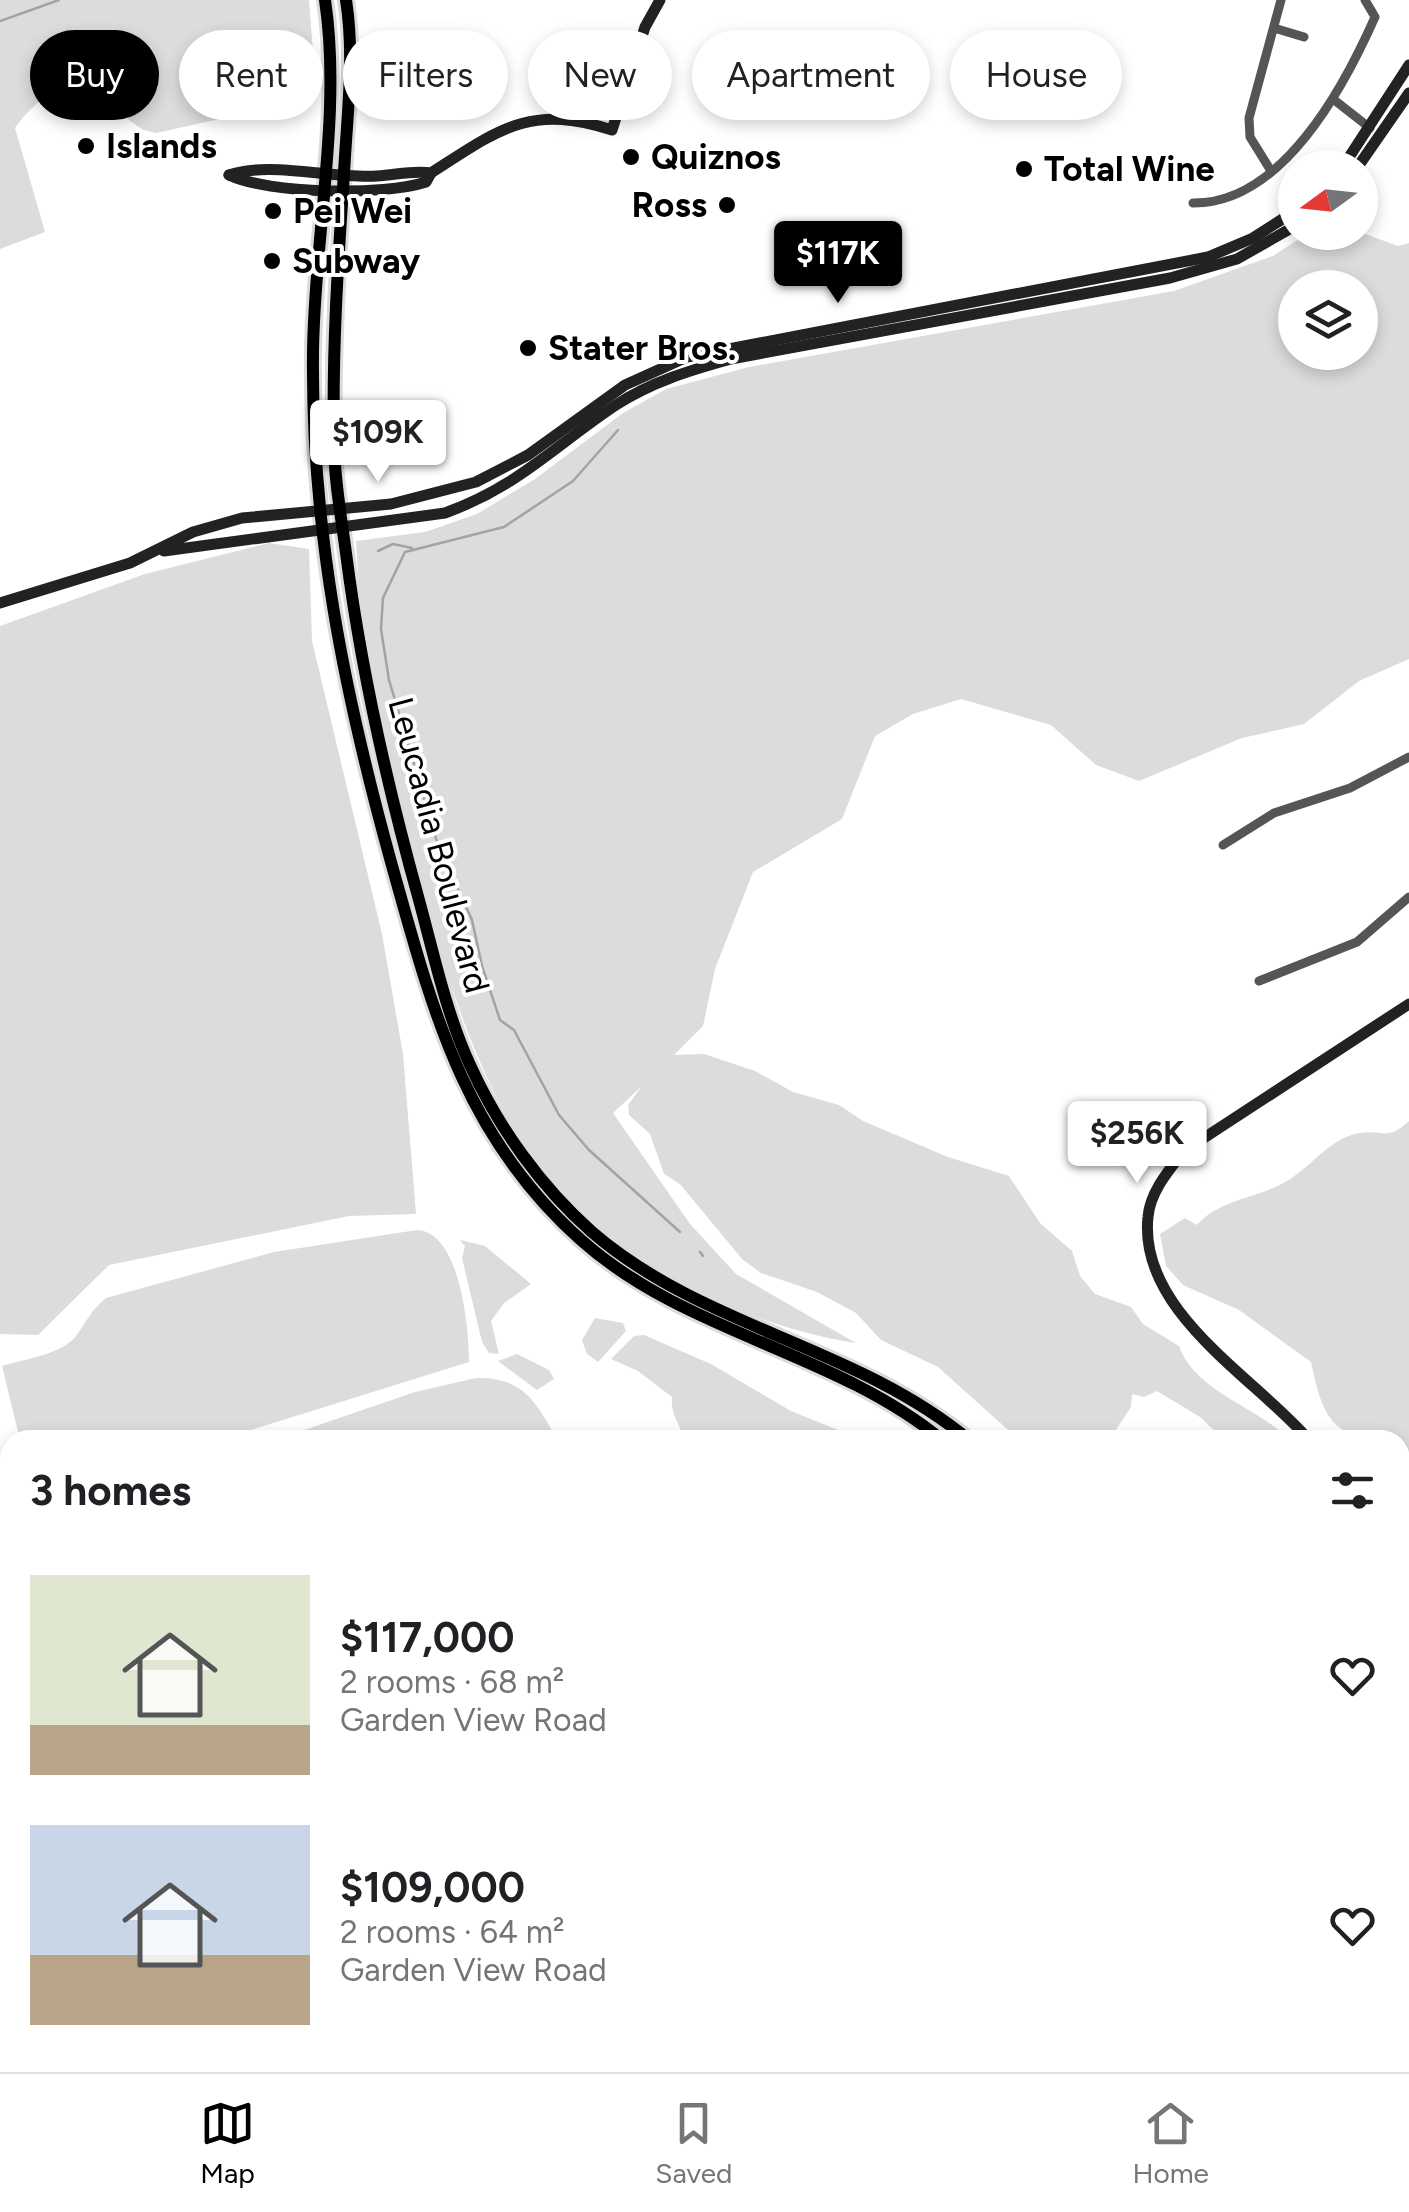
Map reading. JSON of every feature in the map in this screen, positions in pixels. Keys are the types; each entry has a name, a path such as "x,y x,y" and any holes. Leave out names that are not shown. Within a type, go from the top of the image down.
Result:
{"main road":[{"name":"Leucadia Boulevard","path":"325,0 330,71 313,346 312,444 321,531 340,665 432,1006 456,1071 504,1154 546,1206 624,1274 674,1305 874,1396 927,1430"},
{"name":"Leucadia Boulevard","path":"346,0 351,70 334,444 343,528 360,661 385,779 447,1001 469,1064 509,1135 555,1195 630,1262 722,1312 829,1355 900,1391 955,1430"},
{"path":"322,182 244,170 229,175 397,190 426,182 431,174 493,133 525,119 554,116 612,130 645,28 660,0"},
{"path":"1355,150 1409,64"},
{"path":"1369,150 1409,93"},
{"path":"0,603 130,563 194,532 230,522 319,509 391,504 476,482 528,456 625,385 686,357 1208,257 1253,238 1278,222"},
{"path":"159,552 280,532 414,520 483,499 524,476 617,404 677,374 731,359 1197,272 1237,259 1278,236"},
{"path":"1299,1430 1193,1328 1165,1287 1150,1254 1148,1216 1160,1183 1184,1150 1409,1004"}],"street":[{"path":"1271,172 1250,137 1249,118 1282,0"},
{"path":"1193,203 1210,203 1247,188 1271,172 1333,98 1375,17 1365,0"},
{"path":"1274,28 1304,38"},
{"path":"1333,98 1370,128"},
{"path":"1224,845 1274,813 1350,788 1409,758"},
{"path":"1259,981 1357,942 1409,898"}],"shaded area":[{"path":"0,0 309,0 311,30 179,30 179,120 215,120 156,133 129,120 159,120 159,30 30,30 30,111 15,128 45,232 0,249"},
{"path":"1378,239 1398,246 1409,243 1409,659 1359,681 1304,724 1242,738 1139,781 1096,765 1051,725 961,699 913,714 875,736 842,819 753,872 715,969 703,1026 674,1055 704,1054 755,1071 793,1092 839,1105 863,1121 948,1157 1009,1176 1040,1223 1072,1251 1080,1276 1095,1294 1131,1307 1143,1324 1179,1346 1187,1362 1213,1387 1279,1430 1214,1430 1200,1417 1157,1391 1144,1397 1132,1394 1131,1407 1116,1430 1009,1430 938,1367 881,1340 856,1313 817,1292 761,1273 742,1259 680,1184 664,1174 650,1134 629,1115 628,1105 642,1086 613,1113 690,1224 736,1274 856,1343 819,1336 740,1311 663,1274 596,1227 540,1168 496,1096 478,1057 436,937 399,808 379,720 364,631 356,541 425,532 477,514 535,479 623,413 666,389 749,367 1174,291 1282,250 1378,250"},
{"path":"269,543 309,549 312,641 382,934 403,1054 416,1214 349,1216 109,1265 38,1335 0,1334 0,626 145,574"},
{"path":"1409,1121 1409,1430 1344,1430 1327,1414 1311,1362 1239,1310 1183,1285 1166,1266 1160,1234 1185,1218 1197,1225 1228,1204 1276,1187 1349,1136 1390,1133"},
{"path":"417,1230 432,1235 452,1263 459,1284 469,1362 251,1430 18,1430 2,1366 52,1352 69,1342 106,1298 274,1252"},
{"path":"460,1240 485,1246 531,1284 504,1303 491,1321 499,1354 489,1353 482,1342 462,1258 465,1246"},
{"path":"595,1318 623,1323 626,1331 598,1362 587,1354 582,1340"},
{"path":"644,1335 711,1364 791,1411 838,1430 680,1430 672,1397 638,1371 611,1359 634,1336"},
{"path":"517,1354 549,1370 554,1379 537,1390 498,1361"},
{"path":"476,1378 505,1382 525,1393 552,1430 304,1430 415,1392"}],"waterway":[{"path":"0,21 59,0"},
{"path":"618,430 573,481 504,527 405,552 383,598 381,629 389,680 438,845 472,920 500,1020 514,1030 559,1115 589,1150 680,1232"},
{"path":"378,551 393,544 412,548"},
{"path":"700,1252 703,1256"}],"place":[{"name":"Islands","path":"86,146"},
{"name":"Quiznos","path":"631,157"},
{"name":"Total Wine","path":"1024,169"},
{"name":"Ross","path":"727,205"},
{"name":"Pei Wei","path":"273,211"},
{"name":"Subway","path":"272,261"},
{"name":"Stater Bros.","path":"528,348"}]}
